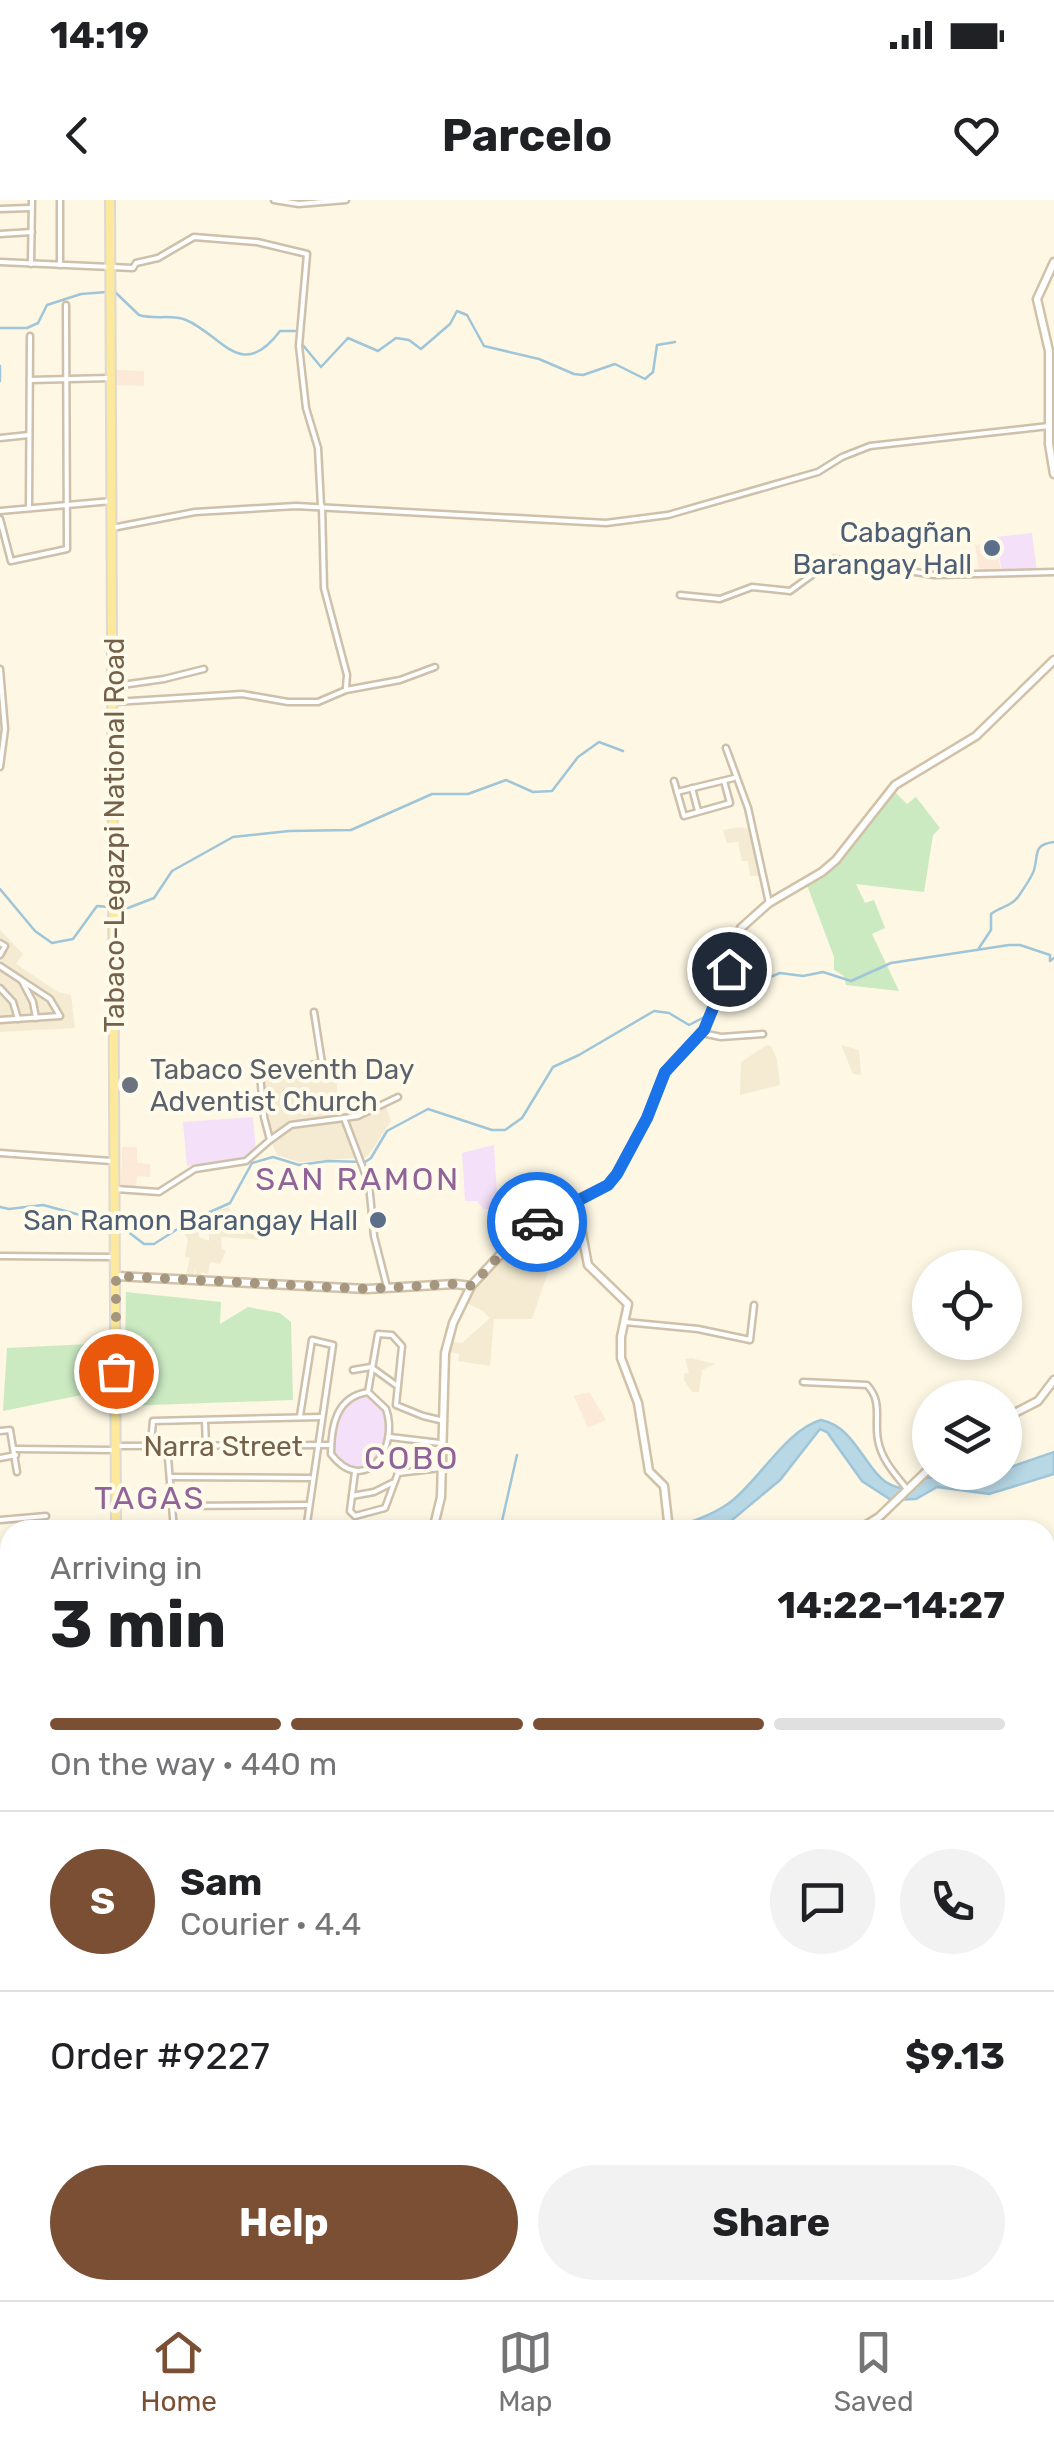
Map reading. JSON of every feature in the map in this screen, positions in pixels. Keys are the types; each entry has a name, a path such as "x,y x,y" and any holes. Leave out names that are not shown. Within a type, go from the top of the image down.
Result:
{"main road":[{"name":"Tabaco-Legazpi National Road","path":"110,200 116,1520"}],"street":[{"path":"32,200 32,264"},
{"path":"60,200 60,265"},
{"path":"274,200 299,204 346,200"},
{"path":"0,209 32,208"},
{"path":"0,234 32,232"},
{"path":"0,262 133,268 136,263 158,258 194,237 257,242 308,254 299,346 306,408 318,448 324,588 347,675 346,690"},
{"path":"1054,262 1037,299 1051,344 1049,426 1054,474"},
{"path":"66,306 68,505 66,548 11,561 0,515 29,508 68,505 112,501"},
{"path":"29,508 30,336"},
{"path":"30,380 110,378"},
{"path":"112,528 195,512 322,506 606,524 668,515 818,472 870,446 1049,426"},
{"path":"0,438 30,435"},
{"path":"680,595 720,599 752,587 790,592 834,559 934,575 1054,572"},
{"path":"435,1520 441,1497 448,1337 472,1286 516,1237 608,1185 617,1174 647,1118 665,1072 709,1020 741,928 769,903 822,872 836,860 895,785 976,736 1054,660"},
{"path":"114,702 250,694 279,701 315,702 435,667"},
{"path":"0,669 5,729 0,767"},
{"path":"114,686 204,669"},
{"path":"726,748 748,808 769,903"},
{"path":"677,792 734,778"},
{"path":"674,781 684,816 730,803 724,781"},
{"path":"692,788 698,811"},
{"path":"0,943 5,946 0,954"},
{"path":"0,966 50,999 60,1016 0,1020"},
{"path":"21,980 33,1002 36,1018"},
{"path":"0,988 13,1002 18,1019"},
{"path":"270,1140 260,1075 322,1063 314,1012"},
{"path":"702,1032 720,1037 763,1034"},
{"path":"116,1189 165,1191 195,1169 246,1161 290,1124 358,1116 398,1097"},
{"path":"203,1102 263,1098"},
{"path":"344,1118 370,1184 374,1236 387,1288"},
{"path":"0,1153 116,1162"},
{"path":"568,1205 580,1228 588,1265 627,1302 620,1358 638,1402 649,1471 664,1486 668,1520"},
{"path":"0,1256 116,1257"},
{"path":"116,1276 387,1288 472,1286"},
{"path":"624,1322 698,1329 750,1340 754,1305"},
{"path":"368,1392 376,1336 382,1333 397,1338 403,1352 396,1405"},
{"path":"300,1416 312,1340 334,1345 307,1520"},
{"path":"352,1370 371,1366 398,1386"},
{"path":"1022,1409 1038,1401 1054,1380"},
{"path":"803,1382 867,1385 878,1400 877,1439 882,1454 905,1491"},
{"path":"355,1472 378,1462 390,1437 386,1409 368,1392"},
{"path":"355,1472 334,1458 331,1445 339,1407 351,1396 368,1392"},
{"path":"386,1409 396,1405 444,1421"},
{"path":"151,1446 152,1422 322,1417"},
{"path":"205,1420 206,1446"},
{"path":"0,1431 10,1430 17,1472"},
{"path":"390,1437 442,1444"},
{"name":"Narra Street","path":"0,1458 16,1452 151,1446 331,1445"},
{"path":"168,1446 173,1520"},
{"path":"355,1472 352,1514 380,1510 388,1504 398,1472 441,1468"},
{"path":"170,1477 312,1478"},
{"path":"352,1496 392,1483"},
{"path":"871,1520 912,1485"},
{"path":"172,1506 308,1505"},
{"path":"0,1520 46,1516"}],"shaded area":[{"path":"116,370 144,371 144,386 115,385"},
{"path":"1032,533 1037,572 1002,572 996,537"},
{"path":"996,542 1001,572 980,573 975,545"},
{"path":"751,829 761,876 750,876 748,861 742,861 738,842 727,843 723,830"},
{"path":"0,930 23,954 16,964 58,992 71,995 75,1028 0,1032"},
{"path":"767,1045 777,1059 780,1085 740,1095 741,1062"},
{"path":"841,1045 859,1050 861,1075 853,1074"},
{"path":"291,1072 337,1083 336,1117 286,1123 272,1135 263,1077"},
{"path":"386,1107 391,1121 368,1156 361,1158 347,1119"},
{"path":"253,1117 256,1152 245,1160 187,1166 183,1122"},
{"path":"343,1121 356,1158 299,1162 277,1155 271,1141 285,1128"},
{"path":"494,1145 498,1209 484,1209 477,1201 465,1201 462,1153"},
{"path":"122,1147 137,1147 137,1163 150,1164 150,1177 137,1176 136,1187 121,1186"},
{"path":"229,1207 224,1230 263,1233 262,1240 221,1237 222,1249 226,1251 220,1264 210,1262 208,1274 196,1275 195,1269 193,1276 186,1274 190,1258 185,1256 185,1225 198,1228 199,1237 209,1241 216,1211"},
{"path":"529,1246 549,1269 532,1319 494,1319 490,1366 458,1361 459,1354 449,1352 450,1341 462,1343 490,1318 465,1302 501,1258"},
{"path":"685,1359 715,1364 702,1370 699,1392 692,1392 684,1380 684,1374 689,1372"},
{"path":"589,1392 606,1420 588,1428 574,1396"},
{"path":"367,1394 386,1411 386,1447 377,1460 353,1470 335,1457 337,1420 344,1405"}],"green space":[{"path":"894,791 907,804 916,797 940,828 933,835 924,892 856,884 865,903 874,900 885,928 872,934 899,991 846,985 844,976 834,970 834,957 807,885 839,863"},
{"path":"126,1292 221,1302 220,1324 248,1307 280,1313 291,1322 293,1400 124,1406"},
{"path":"111,1343 111,1389 3,1411 7,1348"}],"water":[{"path":"821,1420 831,1423 848,1436 883,1480 910,1491 932,1490 916,1499 891,1500 862,1481 827,1432 820,1429 780,1480 732,1520 696,1520 726,1505 797,1433"},
{"path":"1054,1452 1054,1474 1022,1484 1022,1463"},
{"path":"959,1490 1002,1490 989,1494"}],"waterway":[{"path":"0,328 27,328 38,323 47,305 81,294 107,292"},
{"path":"115,292 139,315 186,320 232,351 243,354 266,346 280,331 297,331 299,336"},
{"path":"302,344 321,367 348,338 378,351 396,338 409,340 421,349 450,324 457,311 467,315 484,346 539,359 574,374 583,375 615,364 645,379 653,372 657,345 675,342"},
{"path":"0,366 0,381"},
{"path":"117,907 128,908 154,898 172,871 233,837 351,830 432,794 468,794 506,780 533,792 552,791 578,757 599,742 623,751"},
{"path":"979,948 991,930 991,914 1015,900 1033,873 1039,848 1054,842"},
{"path":"0,889 35,931 52,943 73,939 97,906 109,907"},
{"path":"118,1224 144,1244 154,1244 190,1221 230,1203 252,1163 273,1157 299,1165 365,1162 387,1131 428,1109 492,1130 505,1130 522,1118 553,1067 654,1011 669,1013 689,1025 756,983 780,973 803,976 823,972 851,981 891,963 1009,945 1050,955 1050,961 1054,958"},
{"path":"0,1207 43,1205 110,1223"},
{"path":"502,1520 517,1455"}],"way so far":[{"path":"116,1371 116,1276 367,1289 472,1286 516,1237 537,1222"}],"place":[{"name":"Cabagñan Barangay Hall","path":"992,548"},
{"name":"Tabaco Seventh Day Adventist Church","path":"130,1085"},
{"name":"San Ramon Barangay Hall","path":"378,1220"}],"district":[{"name":"SAN RAMON","path":"358,1179"},
{"name":"COBO","path":"412,1458"},
{"name":"TAGAS","path":"150,1498"}],"route":[{"path":"537,1222 608,1185 617,1174 647,1118 665,1072 704,1030 729,969"}]}
